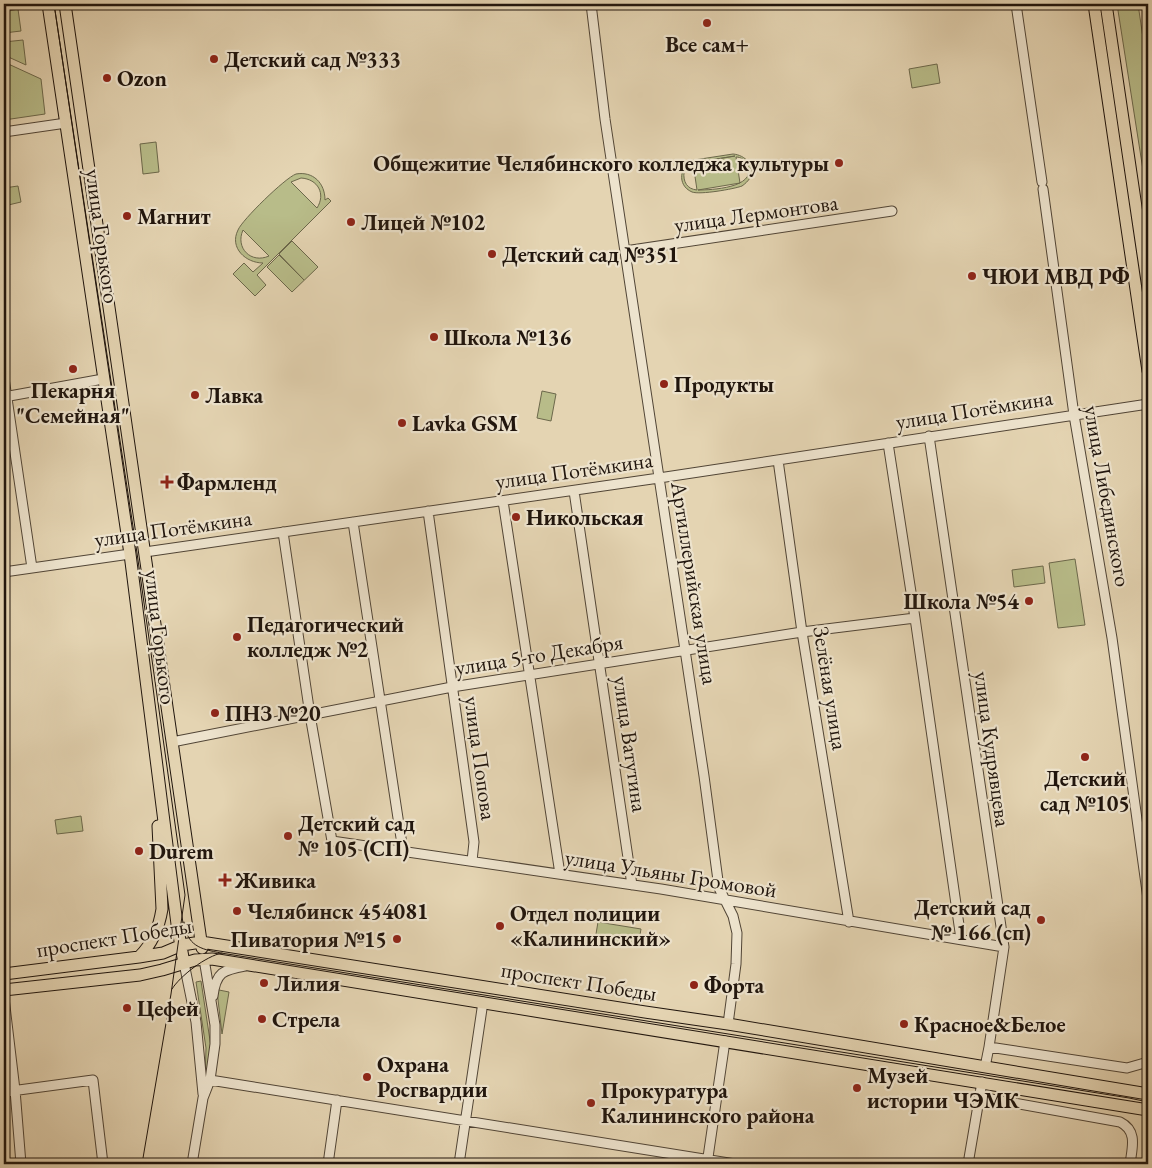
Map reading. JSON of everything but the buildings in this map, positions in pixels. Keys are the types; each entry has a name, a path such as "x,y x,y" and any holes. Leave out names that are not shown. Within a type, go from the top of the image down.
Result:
{"main road":[{"name":"улица Горького","path":"48,4 130,554 177,924 184,963"},
{"name":"улица Горького","path":"64,4 204,959"},
{"path":"1094,4 1148,371"},
{"path":"1106,4 1148,288"},
{"path":"66,123 82,120"},
{"name":"улица Потёмкина","path":"130,554 145,552"},
{"path":"147,680 163,678"},
{"path":"139,957 154,939 162,909 157,809 160,788"},
{"name":"проспект Победы","path":"4,974 139,957 163,953 182,945 201,942 728,1024 1148,1094"},
{"name":"проспект Победы","path":"4,990 140,975 204,959 483,1002 1148,1110"},
{"name":"Артиллерийская улица","path":"725,1041 728,1024"},
{"path":"1130,1090 1148,1088"}],"street":[{"name":"Артиллерийская улица","path":"591,4 605,119 704,776 719,888 733,916 738,944 728,1024"},
{"name":"улица Либединского","path":"1016,4 1074,414 1112,638 1148,899"},
{"path":"4,132 66,123"},
{"name":"улица Лермонтова","path":"625,251 892,211"},
{"path":"4,378 5,397 32,568"},
{"path":"5,397 103,379"},
{"name":"улица Потёмкина","path":"145,552 574,491 1148,404"},
{"name":"улица Кудрявцева","path":"929,436 1004,947 985,1067"},
{"path":"888,443 961,939"},
{"name":"Зелёная улица","path":"778,460 802,632 849,922"},
{"name":"улица Ватутина","path":"574,491 601,664 632,885"},
{"path":"502,501 560,874"},
{"name":"улица Попова","path":"428,511 474,842 472,861"},
{"path":"353,522 403,850"},
{"path":"283,532 310,715"},
{"name":"улица Потёмкина","path":"4,572 130,554"},
{"name":"улица 5-го Декабря","path":"172,742 528,674 802,632 915,618"},
{"name":"улица Ульяны Громовой","path":"310,715 332,841 632,885 1004,947"},
{"name":"улица Горького","path":"192,1164 203,1098 210,1080 215,1044 215,1025 204,959"},
{"name":"улица Горького","path":"184,963 196,1022 203,1098"},
{"name":"улица Горького","path":"212,1006 214,984 220,974 249,965"},
{"path":"4,998 15,1090 21,1164"},
{"path":"459,1164 483,1002"},
{"name":"Артиллерийская улица","path":"707,1162 725,1041"},
{"path":"989,1047 1127,1068 1148,1062"},
{"path":"4,1092 93,1080 104,1164"},
{"path":"210,1080 707,1162 735,1164"},
{"path":"968,1164 982,1082"},
{"path":"980,1097 1120,1122 1131,1130 1134,1138 1130,1164"},
{"path":"328,1164 337,1100"}],"green space":[{"path":"1117,4 1138,4 1148,72 1148,202"},
{"path":"18,9 21,31 4,33 4,12"},
{"path":"23,40 26,65 4,55 4,42"},
{"path":"4,62 41,79 45,114 4,120"},
{"path":"937,64 940,83 912,88 909,69"},
{"path":"156,142 159,172 143,174 140,144"},
{"path":"733,154 741,156 748,162 751,169 750,178 738,187 696,193 687,189 682,180 683,170 694,160","holes":["735,156 693,163 697,190 688,187 686,184 684,172 691,163","736,157 746,162 749,173 740,183","739,183 722,188 698,190"]},
{"path":"296,174 313,176 323,188 325,200 328,198 331,201 257,275 266,285 255,296 233,274 244,263 253,272 263,263 245,257 237,248 236,237 238,230 255,209","holes":["301,178 312,181 319,188 321,198 317,208 291,182","243,230 269,256 256,258 246,253 241,243"]},
{"path":"18,186 21,202 4,206 4,188"},
{"path":"292,241 318,267 292,292 267,267 279,255 304,280 279,254"},
{"path":"542,391 556,394 551,421 537,418"},
{"path":"1075,559 1085,625 1058,628 1049,563"},
{"path":"1043,566 1045,583 1014,587 1012,570"},
{"path":"81,816 83,831 57,834 55,820"},
{"path":"598,922 641,929 638,947 595,940"},
{"path":"201,981 211,1047 205,1085 206,1048 196,982"},
{"path":"217,991 229,992 222,1034"}],"tram line":[{"path":"54,4 137,553 185,895 171,994 142,1164"},
{"path":"184,922 191,941 201,948 221,953 1148,1102"},
{"path":"172,989 194,967 222,953"}],"place":[{"name":"Все сам+","path":"707,23"},
{"name":"Детский сад №333","path":"214,59"},
{"name":"Ozon","path":"107,78"},
{"name":"Общежитие Челябинского колледжа культуры","path":"839,163"},
{"name":"Магнит","path":"127,216"},
{"name":"Лицей №102","path":"351,222"},
{"name":"Детский сад №351","path":"492,254"},
{"name":"ЧЮИ МВД РФ","path":"972,276"},
{"name":"Школа №136","path":"434,337"},
{"name":"Пекарня \"Семейная\"","path":"73,369"},
{"name":"Продукты","path":"664,384"},
{"name":"Лавка","path":"195,395"},
{"name":"Lavka GSM","path":"402,423"},
{"name":"Фармленд","path":"167,482"},
{"name":"Никольская","path":"516,517"},
{"name":"Школа №54","path":"1029,601"},
{"name":"Педагогический колледж №2","path":"237,637"},
{"name":"ПНЗ №20","path":"215,713"},
{"name":"Детский сад №105","path":"1085,757"},
{"name":"Детский сад № 105 (СП)","path":"288,836"},
{"name":"Durem","path":"139,851"},
{"name":"Живика","path":"225,880"},
{"name":"Челябинск 454081","path":"237,911"},
{"name":"Детский сад № 166 (сп)","path":"1041,920"},
{"name":"Отдел полиции «Калининский»","path":"500,926"},
{"name":"Пиватория №15","path":"397,939"},
{"name":"Лилия","path":"264,983"},
{"name":"Форта","path":"694,985"},
{"name":"Цефей","path":"127,1008"},
{"name":"Стрела","path":"262,1019"},
{"name":"Красное&Белое","path":"904,1024"},
{"name":"Охрана Росгвардии","path":"367,1077"},
{"name":"Музей истории ЧЭМК","path":"857,1088"},
{"name":"Прокуратура Калининского района","path":"591,1103"}]}
